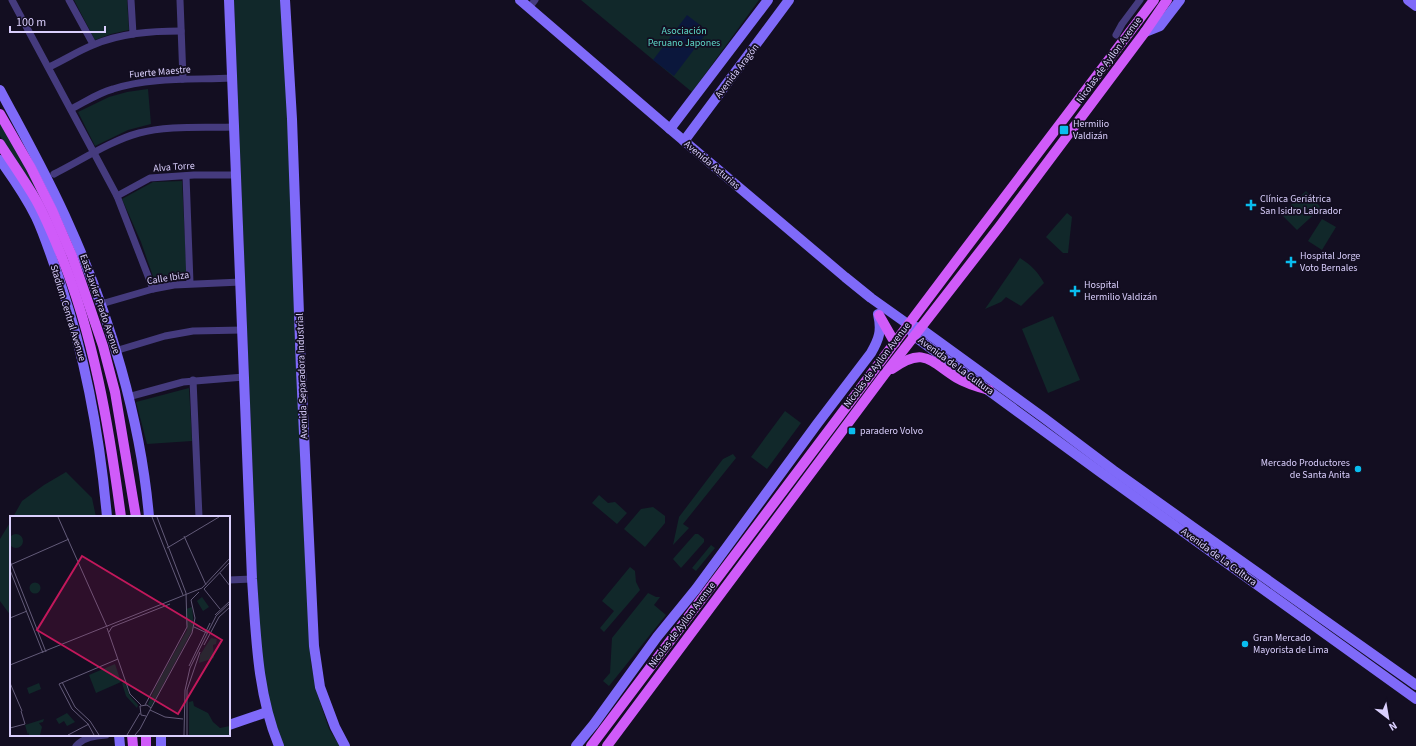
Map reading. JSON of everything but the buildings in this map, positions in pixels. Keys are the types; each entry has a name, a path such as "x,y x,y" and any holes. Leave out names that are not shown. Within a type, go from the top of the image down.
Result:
{"main road":[{"path":"229,0 252,579 257,659 267,712 279,746"},
{"name":"Avenida Separadora Industrial","path":"285,0 292,119 314,646 320,687 334,726 345,746"},
{"name":"Avenida Asturias","path":"520,0 670,130 871,298 909,324"},
{"name":"Avenida Aragón","path":"670,130 768,0"},
{"name":"Avenida Aragón","path":"684,141 789,0"},
{"name":"Nicolas de Ayllon Avenue","path":"591,746 895,343 1120,38 1154,0"},
{"name":"Nicolas de Ayllon Avenue","path":"607,746 884,375 999,227 1145,32 1167,0"},
{"path":"1145,32 1160,26 1180,0"},
{"path":"1408,0 1416,6"},
{"path":"0,90 47,179 69,226 101,304 128,397 140,450 149,516"},
{"name":"East Javier Prado Avenue","path":"0,114 31,168 52,210 72,256 103,346 115,392 136,516"},
{"name":"East Javier Prado Avenue","path":"0,144 36,200 58,247 77,298 93,352 106,418 121,516"},
{"name":"Stadium Central Avenue","path":"0,160 24,195 36,218 73,322 84,364 92,405 107,516"},
{"path":"871,298 895,343"},
{"name":"Nicolas de Ayllon Avenue","path":"576,746 594,724 657,637 696,589 871,354 878,342 880,333 879,315"},
{"name":"Avenida de La Cultura","path":"909,324 989,390 1416,685"},
{"name":"Avenida de La Cultura","path":"917,332 1044,418 1110,473 1416,699"},
{"path":"884,375 901,362 910,358 925,357 968,384 989,390"},
{"path":"230,725 267,712"},
{"path":"119,736 120,746"}],"street":[{"path":"12,0 117,196 153,289"},
{"path":"69,0 93,44"},
{"path":"131,0 133,34"},
{"path":"180,0 182,79"},
{"path":"528,8 535,0"},
{"name":"Nicolas de Ayllon Avenue","path":"1120,38 1122,24 1140,0"},
{"path":"49,67 93,44 111,39 157,31 181,31"},
{"name":"Fuerte Maestre","path":"71,109 112,89 148,82 182,79 232,78"},
{"path":"54,174 118,141 139,133 175,128 234,127"},
{"name":"Alva Torre","path":"117,196 147,179 186,176 236,175"},
{"path":"186,176 190,283"},
{"name":"Calle Ibiza","path":"101,304 153,289 174,285 190,283 241,282"},
{"path":"115,351 165,336 193,331 243,330"},
{"path":"128,397 193,380 244,377"},
{"path":"193,380 199,516"},
{"path":"230,580 252,579"},
{"path":"76,746 78,743 91,737 98,736"}],"green space":[{"path":"74,0 127,0 129,30 111,34 95,40"},
{"path":"234,0 285,0 311,663 317,693 329,729 340,746 283,746 270,713 259,634"},
{"name":"Asociación Peruano Japones","path":"581,0 759,0 692,92"},
{"path":"148,89 151,124 128,130 95,146 78,112 109,97 127,92"},
{"path":"0,121 35,185 50,216 0,136"},
{"path":"182,181 187,279 170,280 156,285 141,242 122,199 153,182"},
{"path":"1306,191 1321,208 1297,230 1281,214"},
{"path":"1067,213 1072,217 1068,253 1063,253 1046,237"},
{"path":"1322,219 1336,227 1322,250 1308,241"},
{"path":"1020,258 1034,269 1044,283 1021,306 1006,297 1001,302 985,309"},
{"path":"1053,316 1080,380 1048,393 1022,329"},
{"path":"189,388 192,441 147,444 136,402"},
{"path":"785,411 801,423 767,469 751,457"},
{"path":"733,454 736,458 683,524 689,528 673,545 679,517 723,459"},
{"path":"66,472 92,498 96,516 14,516 22,501 44,485"},
{"path":"599,495 608,503 615,502 627,513 617,524 592,503"},
{"path":"653,507 665,516 665,523 645,547 624,529 641,509"},
{"path":"10,523 10,615 0,601 0,539"},
{"path":"695,534 698,534 704,539 704,542 681,568 673,559"},
{"path":"711,545 715,548 696,571 692,568"},
{"path":"630,567 635,571 636,582 640,590 604,632 600,628 614,611 602,601"},
{"path":"648,593 656,597 660,597 654,605 666,615 609,686 603,681 610,673 612,638"}],"water":[{"path":"687,15 708,31 674,76 653,60"}],"place":[{"name":"Hermilio Valdizán","path":"1064,130"},
{"name":"Clínica Geriátrica San Isidro Labrador","path":"1251,205"},
{"name":"Hospital Jorge Voto Bernales","path":"1291,262"},
{"name":"Hospital Hermilio Valdizán","path":"1075,291"},
{"name":"paradero Volvo","path":"852,431"},
{"name":"Mercado Productores de Santa Anita","path":"1358,469"},
{"name":"Gran Mercado Mayorista de Lima","path":"1245,644"}]}
